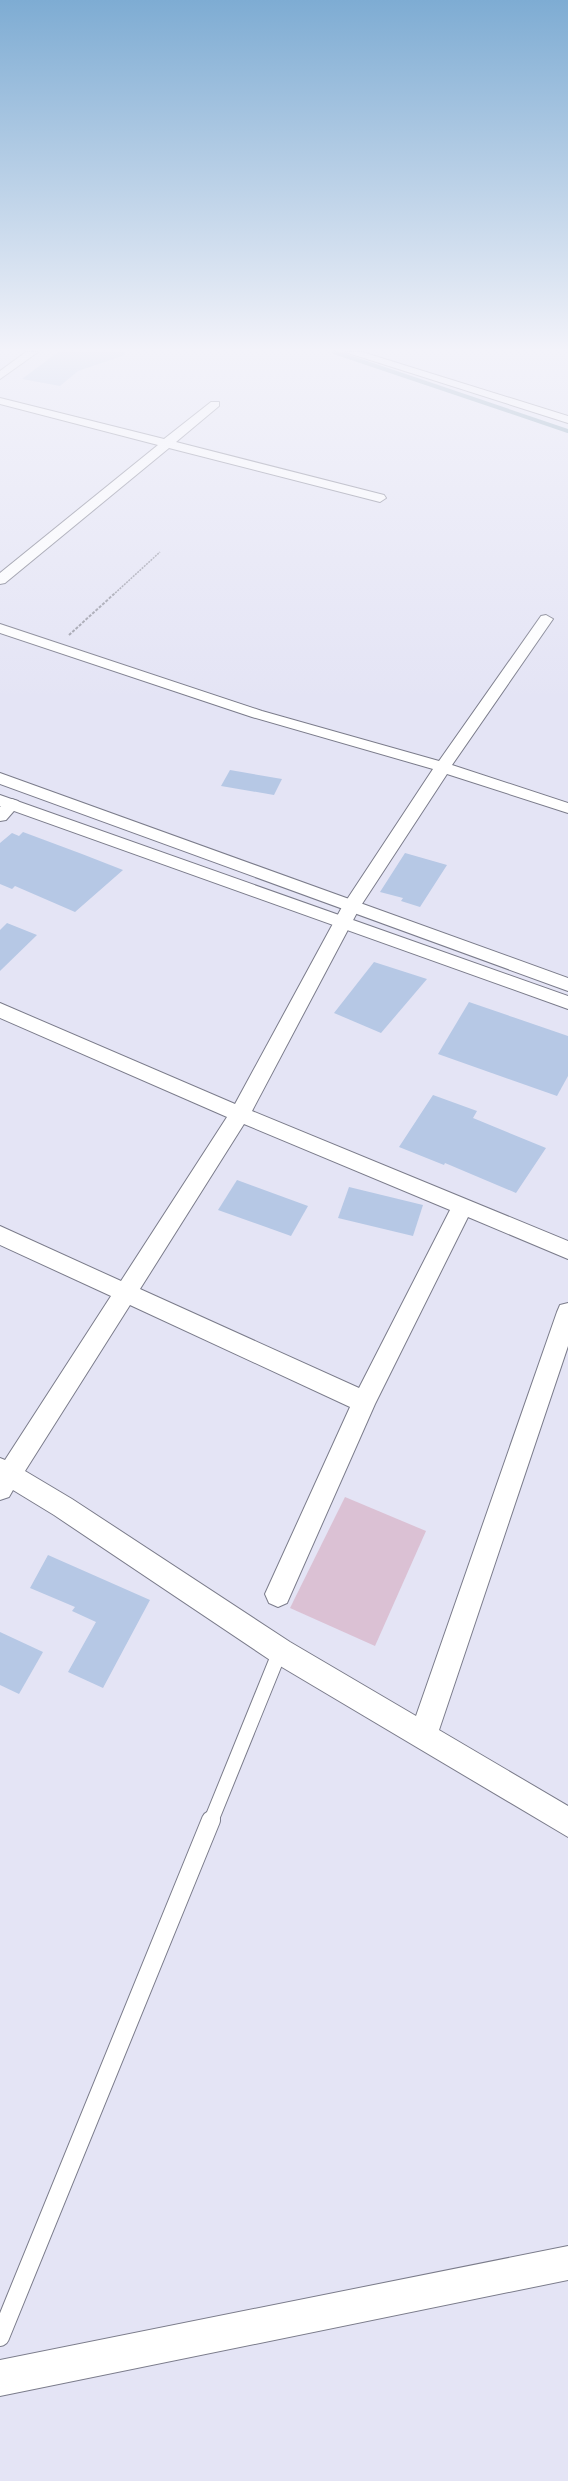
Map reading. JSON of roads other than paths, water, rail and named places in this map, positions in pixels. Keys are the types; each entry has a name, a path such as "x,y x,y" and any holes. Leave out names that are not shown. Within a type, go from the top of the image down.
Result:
{"street":[{"path":"0,580 138,468"},
{"path":"264,468 380,498"},
{"path":"546,619 444,767 347,914 240,1114 127,1292 3,1478 63,1507 280,1651 568,1822"},
{"path":"0,628 257,714 444,767 568,808"},
{"path":"0,778 347,914 568,1003"},
{"path":"4,807 568,985"},
{"path":"0,1010 240,1114 568,1250"},
{"path":"278,1594 364,1402 462,1207"},
{"path":"0,1235 364,1402"},
{"path":"423,1736 568,1312"},
{"path":"0,2378 568,2264"}],"lane":[{"path":"0,2337 280,1651"}]}
